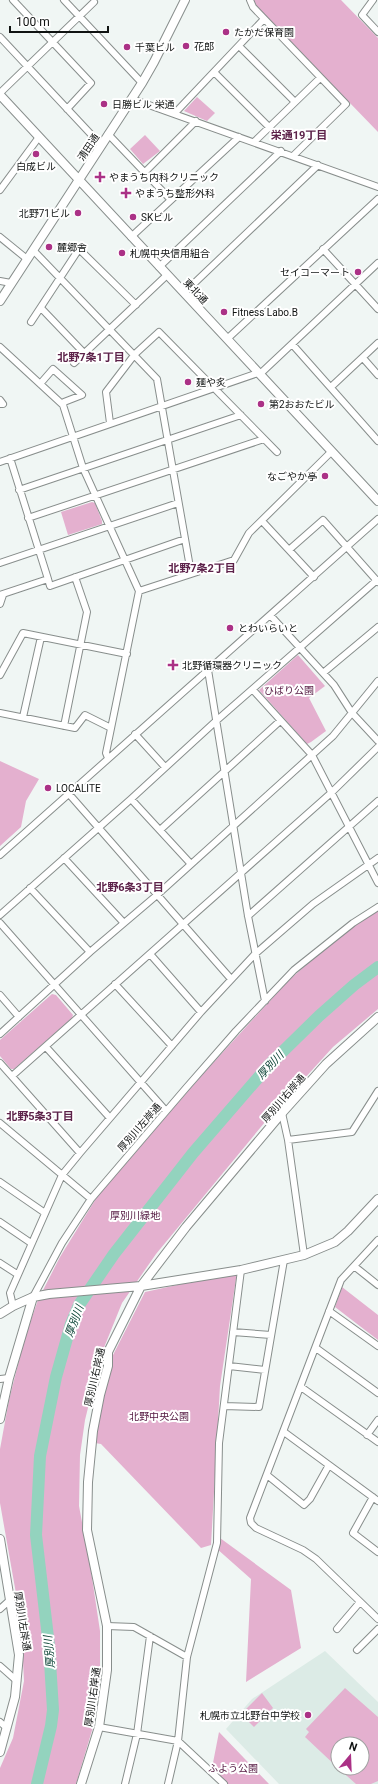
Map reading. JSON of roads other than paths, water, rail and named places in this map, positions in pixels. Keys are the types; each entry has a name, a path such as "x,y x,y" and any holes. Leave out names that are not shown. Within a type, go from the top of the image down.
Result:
{"street":[{"path":"13,0 91,83 67,109"},
{"path":"64,0 142,83"},
{"name":"清田通","path":"0,301 142,83 185,0"},
{"path":"250,0 253,7 264,19 346,104 293,156"},
{"path":"373,0 362,15 378,32"},
{"path":"0,94 94,2"},
{"path":"174,113 264,19"},
{"path":"0,36 101,145"},
{"path":"239,46 295,102"},
{"path":"214,72 270,127"},
{"path":"254,142 320,78"},
{"name":"東北通","path":"0,94 38,137 378,501"},
{"path":"132,99 281,151 378,187"},
{"path":"145,172 196,121"},
{"path":"108,134 171,200"},
{"path":"0,190 38,137"},
{"path":"131,237 239,137"},
{"path":"160,267 281,151"},
{"path":"184,293 318,165"},
{"path":"227,339 378,198"},
{"path":"0,236 27,259"},
{"path":"31,322 61,278 79,248 136,305"},
{"path":"323,249 378,309"},
{"path":"33,250 135,354 157,379 163,406 191,574"},
{"path":"0,462 110,423 259,374 378,263"},
{"path":"74,364 167,275"},
{"path":"0,281 11,283"},
{"path":"40,308 84,353"},
{"path":"110,423 106,392 135,354 159,332 277,452"},
{"path":"331,387 378,343"},
{"path":"292,344 378,441"},
{"path":"0,347 63,405 83,468 139,591 106,753 108,758"},
{"path":"362,358 378,375"},
{"path":"40,384 53,369 82,395 64,402 63,405"},
{"path":"0,400 3,404 0,404"},
{"path":"19,490 168,438 240,415"},
{"path":"28,518 264,440"},
{"path":"139,591 234,560 249,533 331,452"},
{"path":"10,458 50,586 185,539"},
{"path":"0,562 178,503"},
{"path":"0,854 378,519"},
{"path":"262,520 314,577"},
{"path":"0,914 131,799 216,721 377,581 323,520 290,549"},
{"path":"64,726 87,612 76,577"},
{"path":"0,604 1,595 48,579"},
{"path":"270,615 334,685 352,713 378,741"},
{"path":"323,673 378,627"},
{"path":"0,675 23,633 127,654"},
{"path":"23,717 41,637"},
{"path":"208,670 248,916 265,1001"},
{"path":"0,1034 123,922 157,895 333,736 378,681"},
{"path":"253,690 312,755 378,883"},
{"path":"0,713 76,728 85,715 111,728"},
{"path":"160,830 280,720"},
{"path":"135,734 165,767"},
{"path":"12,1076 241,873 331,792 378,747"},
{"path":"69,794 231,979"},
{"path":"131,799 190,864"},
{"path":"248,916 378,801"},
{"path":"64,858 123,922"},
{"path":"13,1306 10,1293 17,1274 62,1175 200,1012 255,954 313,904 378,858"},
{"path":"30,888 90,952"},
{"name":"厚別川左岸通","path":"0,1419 9,1378 33,1297 62,1243 91,1199 166,1111 294,970 353,923 378,907"},
{"path":"0,923 166,1111"},
{"path":"150,954 200,1012"},
{"path":"115,984 172,1046"},
{"path":"0,995 19,1017"},
{"name":"厚別川右岸通","path":"81,1784 99,1727 107,1670 107,1626 87,1530 91,1447 96,1412 108,1366 108,1352 141,1286 186,1227 282,1113 326,1064 378,1017"},
{"path":"46,1047 110,1118"},
{"path":"0,1063 80,1153"},
{"path":"288,1140 352,1132 378,1091"},
{"path":"282,1113 288,1140 304,1255"},
{"path":"0,1123 91,1199"},
{"path":"0,1182 45,1213"},
{"path":"1,1312 33,1297 57,1293 141,1286 241,1270 304,1255 335,1242 348,1231 378,1199"},
{"path":"0,1222 31,1244"},
{"path":"378,1240 341,1280 268,1475 250,1518 251,1523 256,1528 303,1550 316,1559 378,1619"},
{"path":"224,1406 259,1407 284,1260"},
{"path":"0,1263 17,1274"},
{"path":"354,1266 378,1285"},
{"path":"168,1784 178,1741 188,1657 217,1543 218,1464 241,1270"},
{"path":"329,1311 378,1346"},
{"path":"233,1332 271,1335"},
{"path":"316,1348 378,1393"},
{"path":"229,1366 265,1370"},
{"path":"0,1378 9,1378"},
{"path":"301,1387 378,1442"},
{"path":"367,1435 378,1420"},
{"path":"284,1432 375,1499 353,1533 378,1552"},
{"path":"268,1475 304,1505 310,1499 329,1465"},
{"name":"厚別川左岸通","path":"0,1539 19,1655 17,1681 7,1728 0,1752"},
{"path":"0,1609 10,1600"},
{"path":"337,1629 360,1602"},
{"path":"107,1626 134,1627 188,1657"},
{"path":"357,1650 378,1629"},
{"path":"125,1784 137,1734 150,1636"},
{"path":"0,1666 17,1681"},
{"path":"0,1722 7,1728"},
{"path":"99,1727 178,1741 224,1784"}],"waterway":[{"name":"厚別川","path":"37,1784 51,1726 53,1710 49,1646 36,1535 40,1456 56,1377 71,1324 79,1305 114,1254 193,1153 270,1064 319,1016 354,985 378,967"}],"place":[{"name":"たかだ保育園","path":"226,32"},
{"name":"花郎","path":"186,46"},
{"name":"千葉ビル","path":"127,47"},
{"name":"日勝ビル 栄通","path":"104,104"},
{"name":"白成ビル","path":"36,154"},
{"name":"やまうち内科クリニック","path":"100,177"},
{"name":"やまうち整形外科","path":"126,193"},
{"name":"北野71ビル","path":"78,213"},
{"name":"SKビル","path":"133,217"},
{"name":"麓郷舎","path":"49,247"},
{"name":"札幌中央信用組合","path":"122,253"},
{"name":"セイコーマート","path":"358,272"},
{"name":"Fitness Labo.B","path":"224,312"},
{"name":"麺や炙","path":"188,382"},
{"name":"第2おおたビル","path":"261,404"},
{"name":"なごやか亭","path":"325,476"},
{"name":"とわいらいと","path":"230,628"},
{"name":"北野循環器クリニック","path":"173,665"},
{"name":"LOCALITE","path":"48,788"},
{"name":"札幌市立北野台中学校","path":"308,1715"}],"district":[{"name":"栄通19丁目","path":"299,135"},
{"name":"北野7条1丁目","path":"91,357"},
{"name":"北野7条2丁目","path":"202,568"},
{"name":"北野6条3丁目","path":"130,887"},
{"name":"北野5条3丁目","path":"40,1116"}],"park label":[{"name":"ひばり公園","path":"289,690"},
{"name":"厚別川緑地","path":"135,1215"},
{"name":"北野中央公園","path":"159,1416"},
{"name":"ふよう公園","path":"233,1768"}]}
